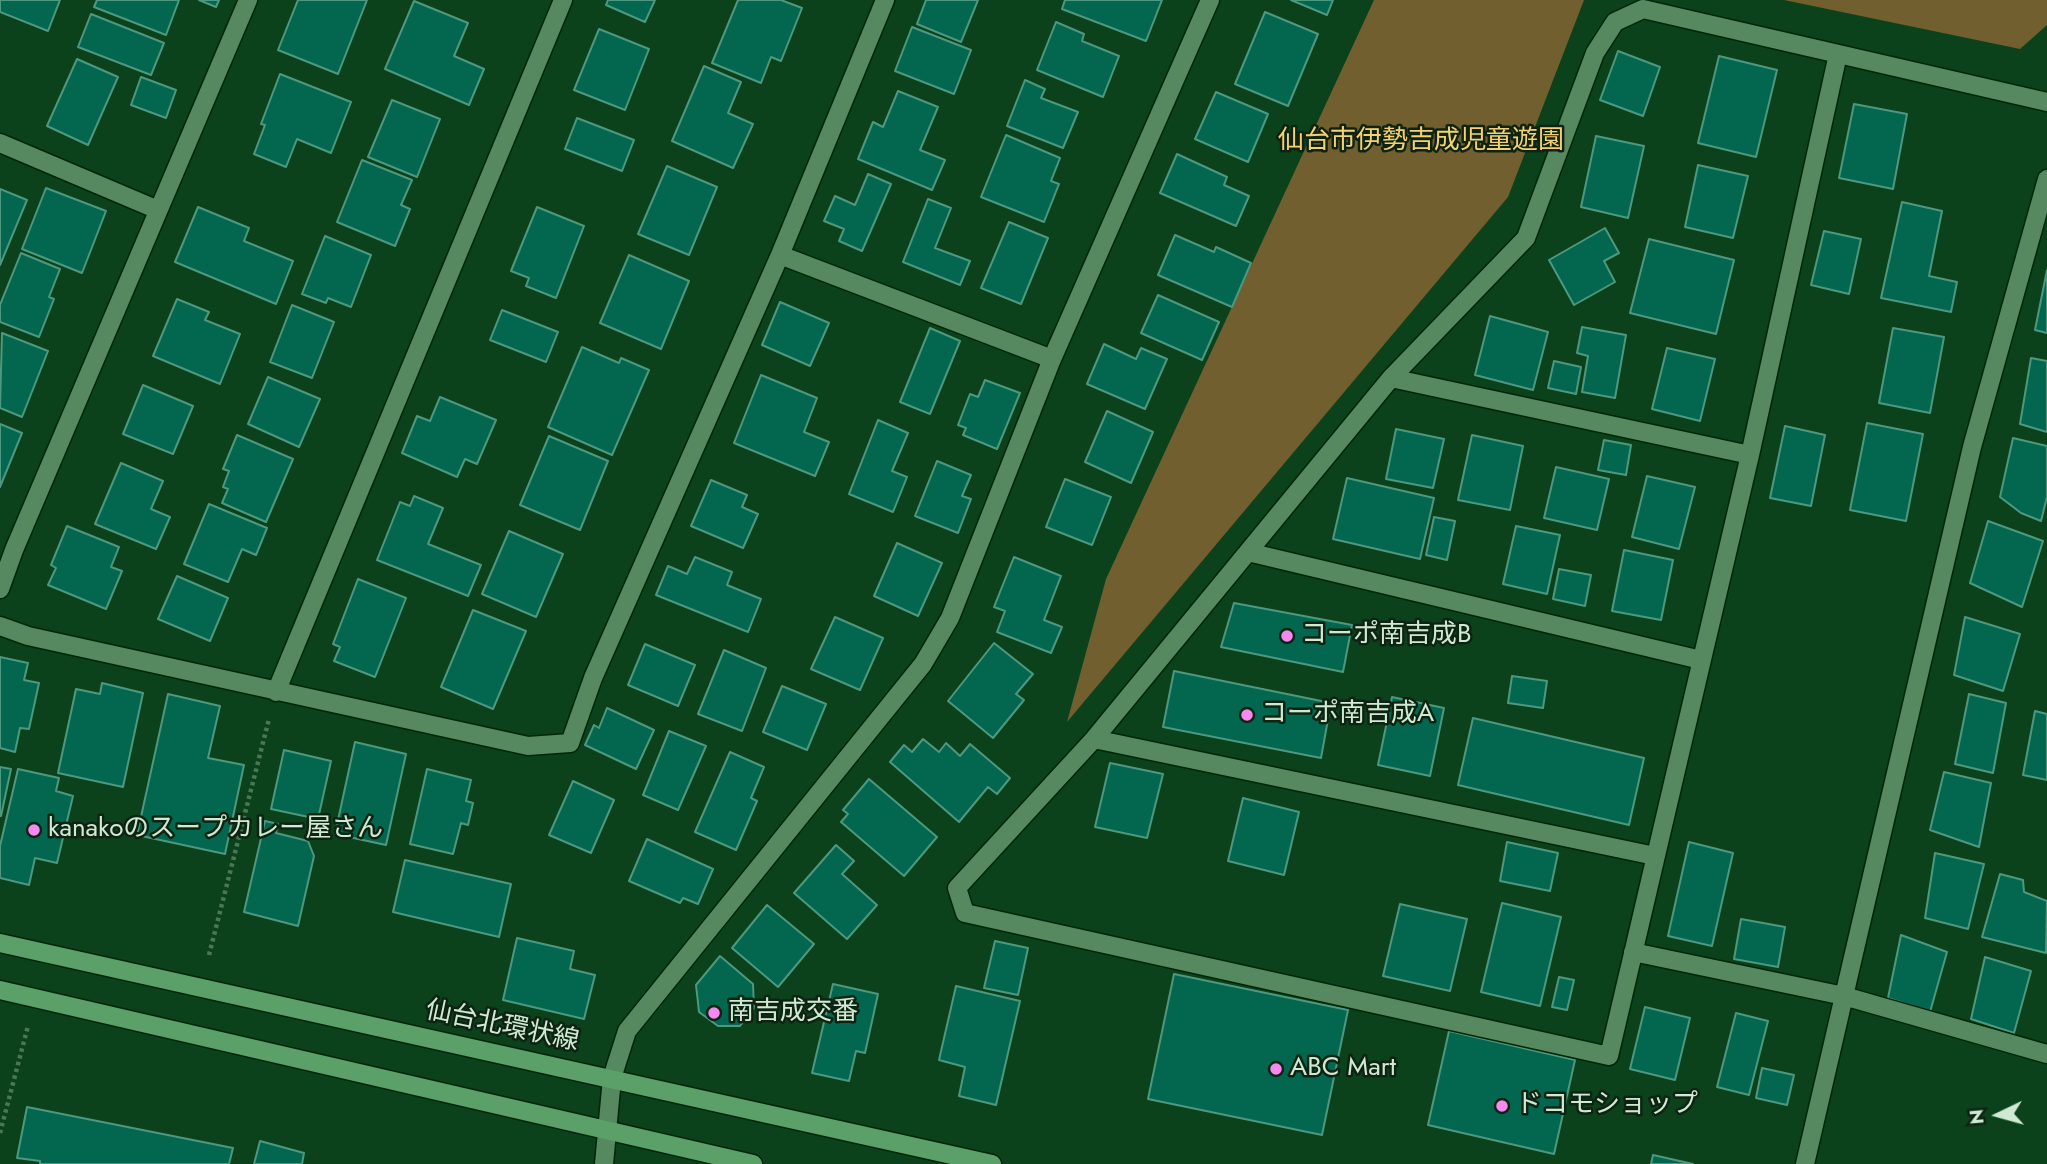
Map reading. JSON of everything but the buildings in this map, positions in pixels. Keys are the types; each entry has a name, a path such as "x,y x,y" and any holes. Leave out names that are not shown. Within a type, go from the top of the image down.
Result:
{"main road":[{"name":"仙台北環状線","path":"0,943 992,1164"},
{"path":"0,990 753,1164"}],"street":[{"path":"0,589 13,550 248,0"},
{"path":"276,692 563,0"},
{"path":"0,626 28,636 528,746 570,743 593,678 780,255 885,0"},
{"path":"604,1164 612,1078 627,1031 923,664 950,618 1052,359 1210,0"},
{"path":"1838,54 1750,455 1609,1056 965,913 957,888 1094,739 1391,378 1526,238 1595,52 1615,22 1643,9 2047,102"},
{"path":"0,143 158,210"},
{"path":"1805,1164 1972,447 2047,179"},
{"path":"780,255 1052,359"},
{"path":"1391,378 1750,455"},
{"path":"1248,552 1701,660"},
{"path":"1094,739 1655,856"},
{"path":"1633,952 1844,996 2047,1054"}],"path":[{"path":"209,955 276,692"},
{"path":"0,1133 28,1026"}],"green space":[{"name":"仙台市伊勢吉成児童遊園","path":"1374,0 1584,0 1508,197 1067,722 1106,579"},
{"path":"1784,0 2047,0 2047,25 2020,49"}],"place":[{"name":"コーポ南吉成B","path":"1287,636"},
{"name":"コーポ南吉成A","path":"1247,715"},
{"name":"kanakoのスープカレー屋さん","path":"34,830"},
{"name":"南吉成交番","path":"714,1013"},
{"name":"ABC Mart","path":"1276,1069"},
{"name":"ドコモショップ","path":"1502,1106"}]}
